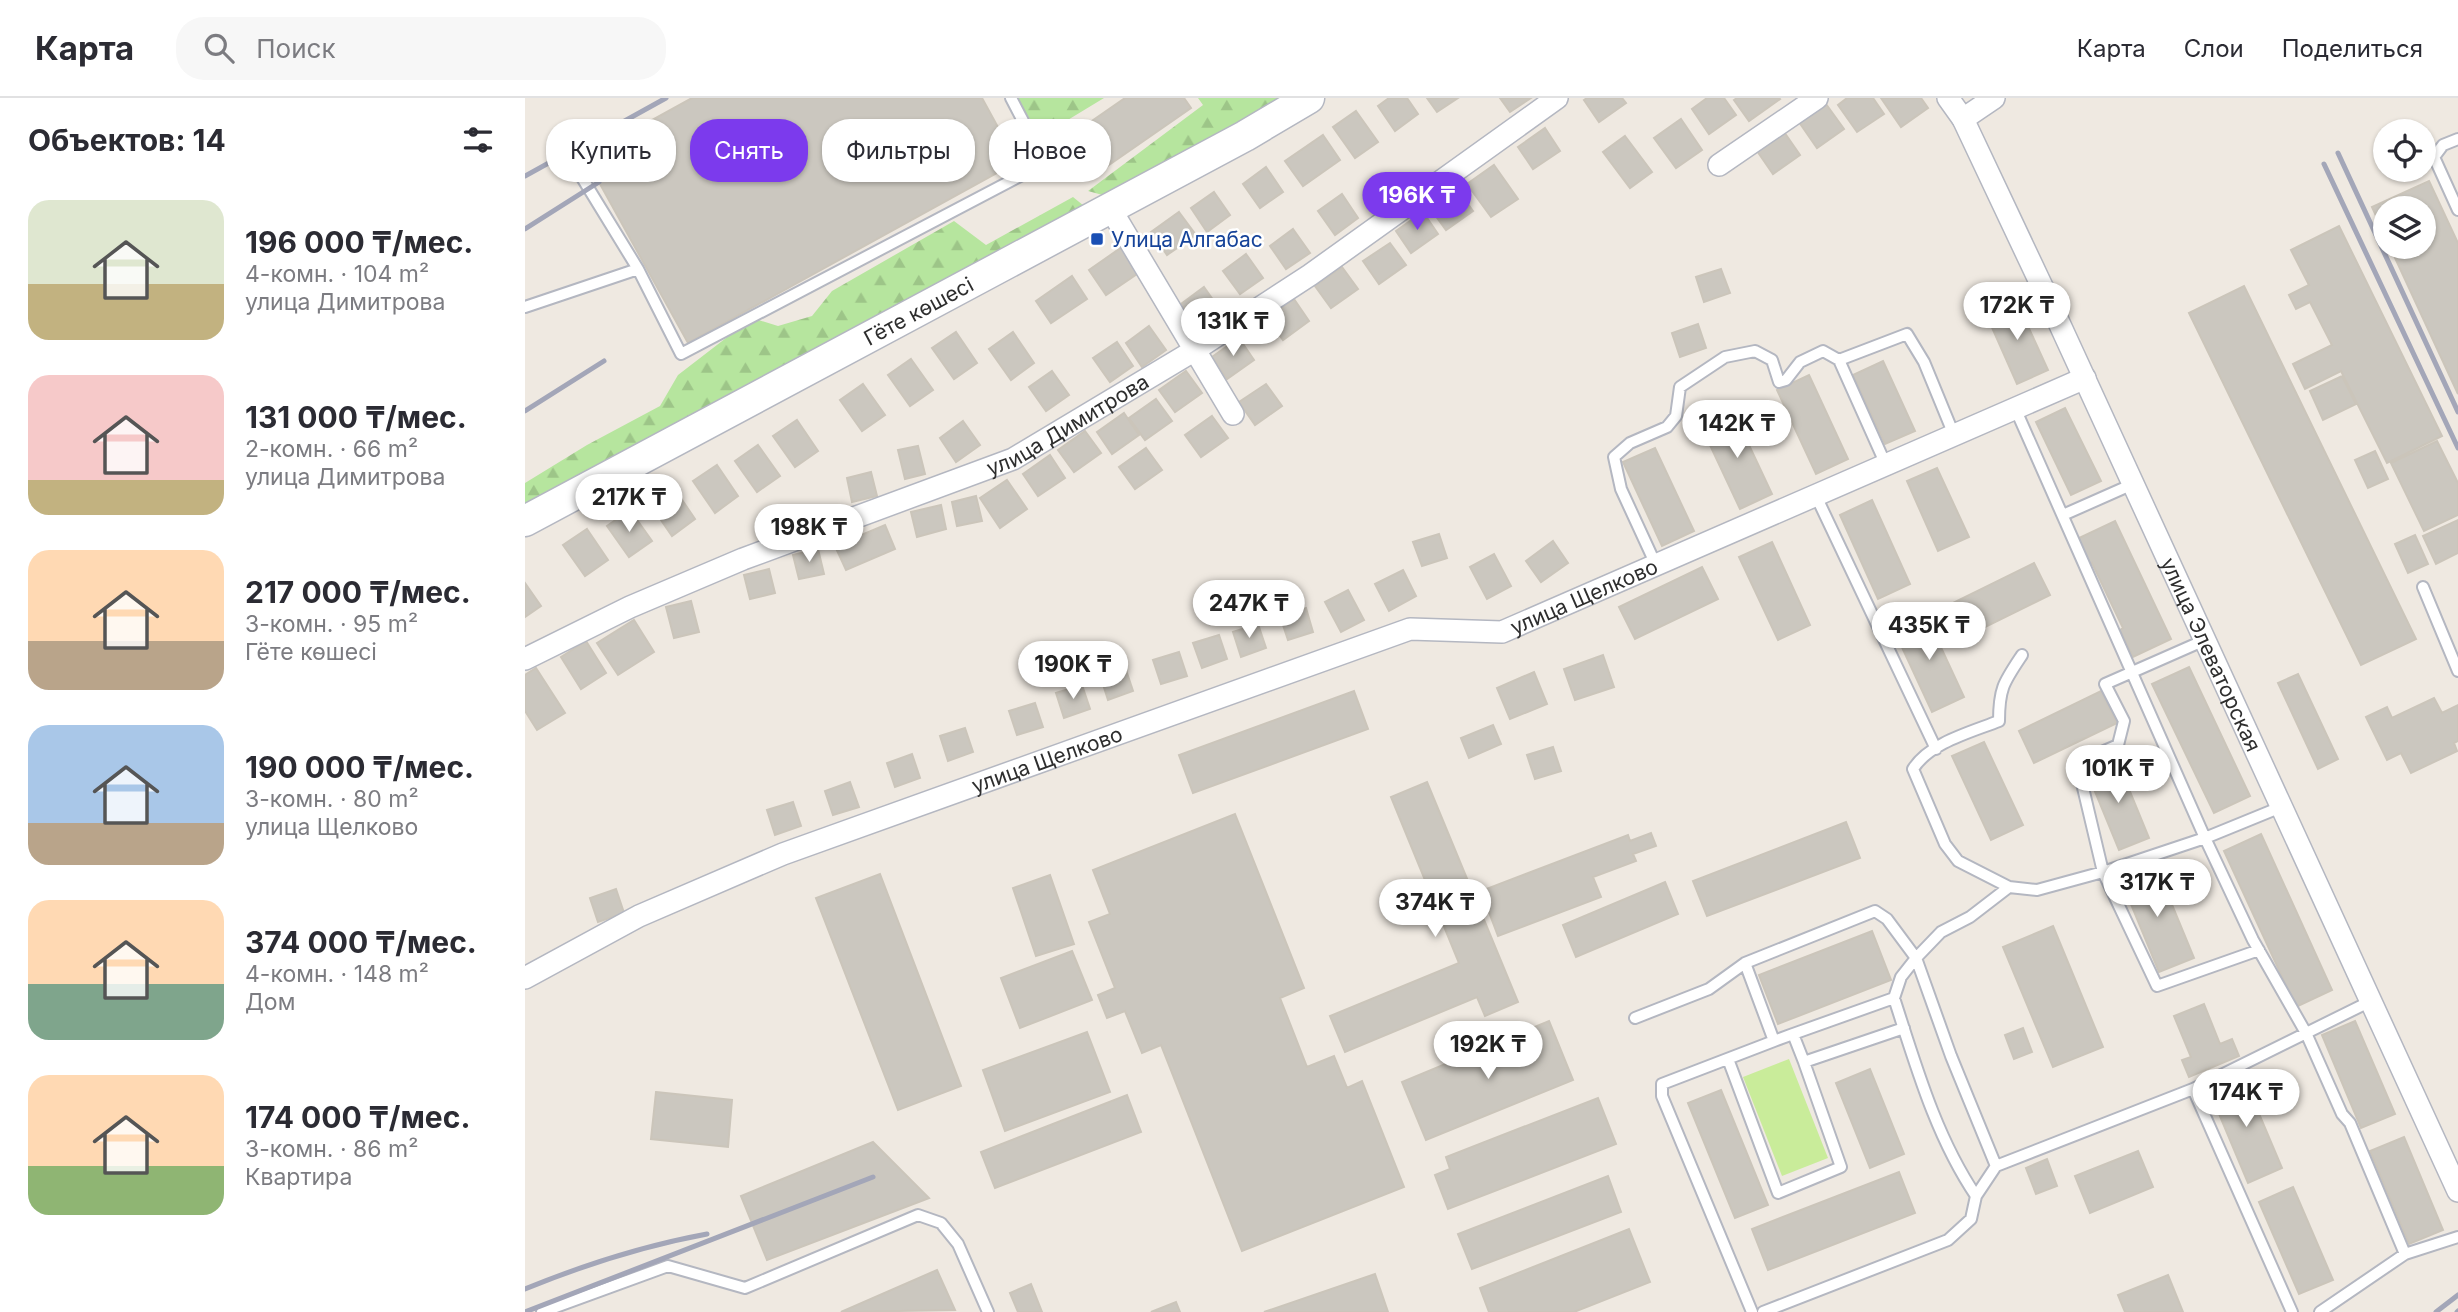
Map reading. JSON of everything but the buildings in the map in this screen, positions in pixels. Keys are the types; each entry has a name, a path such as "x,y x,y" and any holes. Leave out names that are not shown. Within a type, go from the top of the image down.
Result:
{"main road":[{"name":"Гёте көшесі","path":"525,521 1245,136 1309,98"}],"street":[{"name":"улица Димитрова","path":"525,659 630,607 743,559 1013,458 1195,350 1310,275 1557,98"},
{"path":"1719,165 1817,98"},
{"name":"улица Элеваторская","path":"1948,98 1963,119 2085,378 2458,1191"},
{"path":"1963,119 1994,98"},
{"path":"1110,208 1233,414"},
{"name":"улица Щелково","path":"525,978 639,916 783,854 1410,629 1502,632 2085,378"}],"lane":[{"path":"585,182 638,270 681,354 1045,163 1011,98"},
{"path":"2458,139 2443,145 2434,157 2458,210"},
{"path":"525,307 638,270"},
{"path":"1839,360 1907,334 1924,362 1954,435"},
{"path":"1656,565 1621,489 1614,457 1630,443 1667,427 1676,416 1680,387 1725,357 1755,351 1772,360 1779,382 1786,380 1800,362 1823,351 1839,360 1887,465"},
{"path":"2015,408 2205,838 2259,950 2305,1032 2342,1114 2350,1123 2405,1254"},
{"path":"2063,515 2133,484"},
{"path":"1816,496 1936,749"},
{"path":"2423,587 2458,671"},
{"path":"2205,640 2105,684 2124,721 2118,745 2095,755 2080,775 2103,872 2157,986 2259,950"},
{"path":"2022,655 2005,680 1999,696 1999,721 1921,757 1913,769 1945,844 1958,861 2009,887 2037,890 2103,872 2205,838 2281,807"},
{"path":"1976,1196 1954,1160 1917,1071 1894,998 1901,977 1941,932 1970,917 2009,887"},
{"path":"1635,1018 1709,989 1745,963 1875,911 1887,919 1916,958 1951,1056 1996,1166"},
{"path":"1745,963 1774,1041"},
{"path":"1752,1312 1662,1096 1662,1084 1894,998"},
{"path":"1763,1312 1948,1240 1971,1219 1976,1196 1996,1166 2193,1089 2371,1002"},
{"path":"1804,1062 1903,1028"},
{"path":"1728,1059 1778,1193 1841,1167 1793,1034"},
{"path":"2193,1089 2292,1312"},
{"path":"542,1312 668,1266 745,1288 918,1215 941,1223 958,1244 988,1312"},
{"path":"2320,1312 2405,1254 2458,1237"}],"green space":[{"path":"1013,98 1104,98 1069,119 1030,119"},
{"path":"1198,98 1290,98 1117,199 1088,191 1100,182 1111,182 1111,174 1203,105"},
{"path":"1073,197 1089,210 973,264 525,507 525,483 587,445 660,406 678,375 752,318 778,326 812,316 832,291 954,221 986,245"},
{"path":"1789,1059 1828,1158 1782,1176 1743,1077"}],"railway":[{"path":"525,176 666,98"},
{"path":"2338,153 2458,412"},
{"path":"2324,164 2458,448"},
{"path":"525,229 599,182"},
{"path":"525,411 604,361"},
{"path":"525,1312 873,1177"},
{"path":"525,1289 615,1257 707,1234"},
{"path":"2436,1312 2458,1295"}],"place":[{"name":"Улица Алгабас","path":"1097,239"}]}
